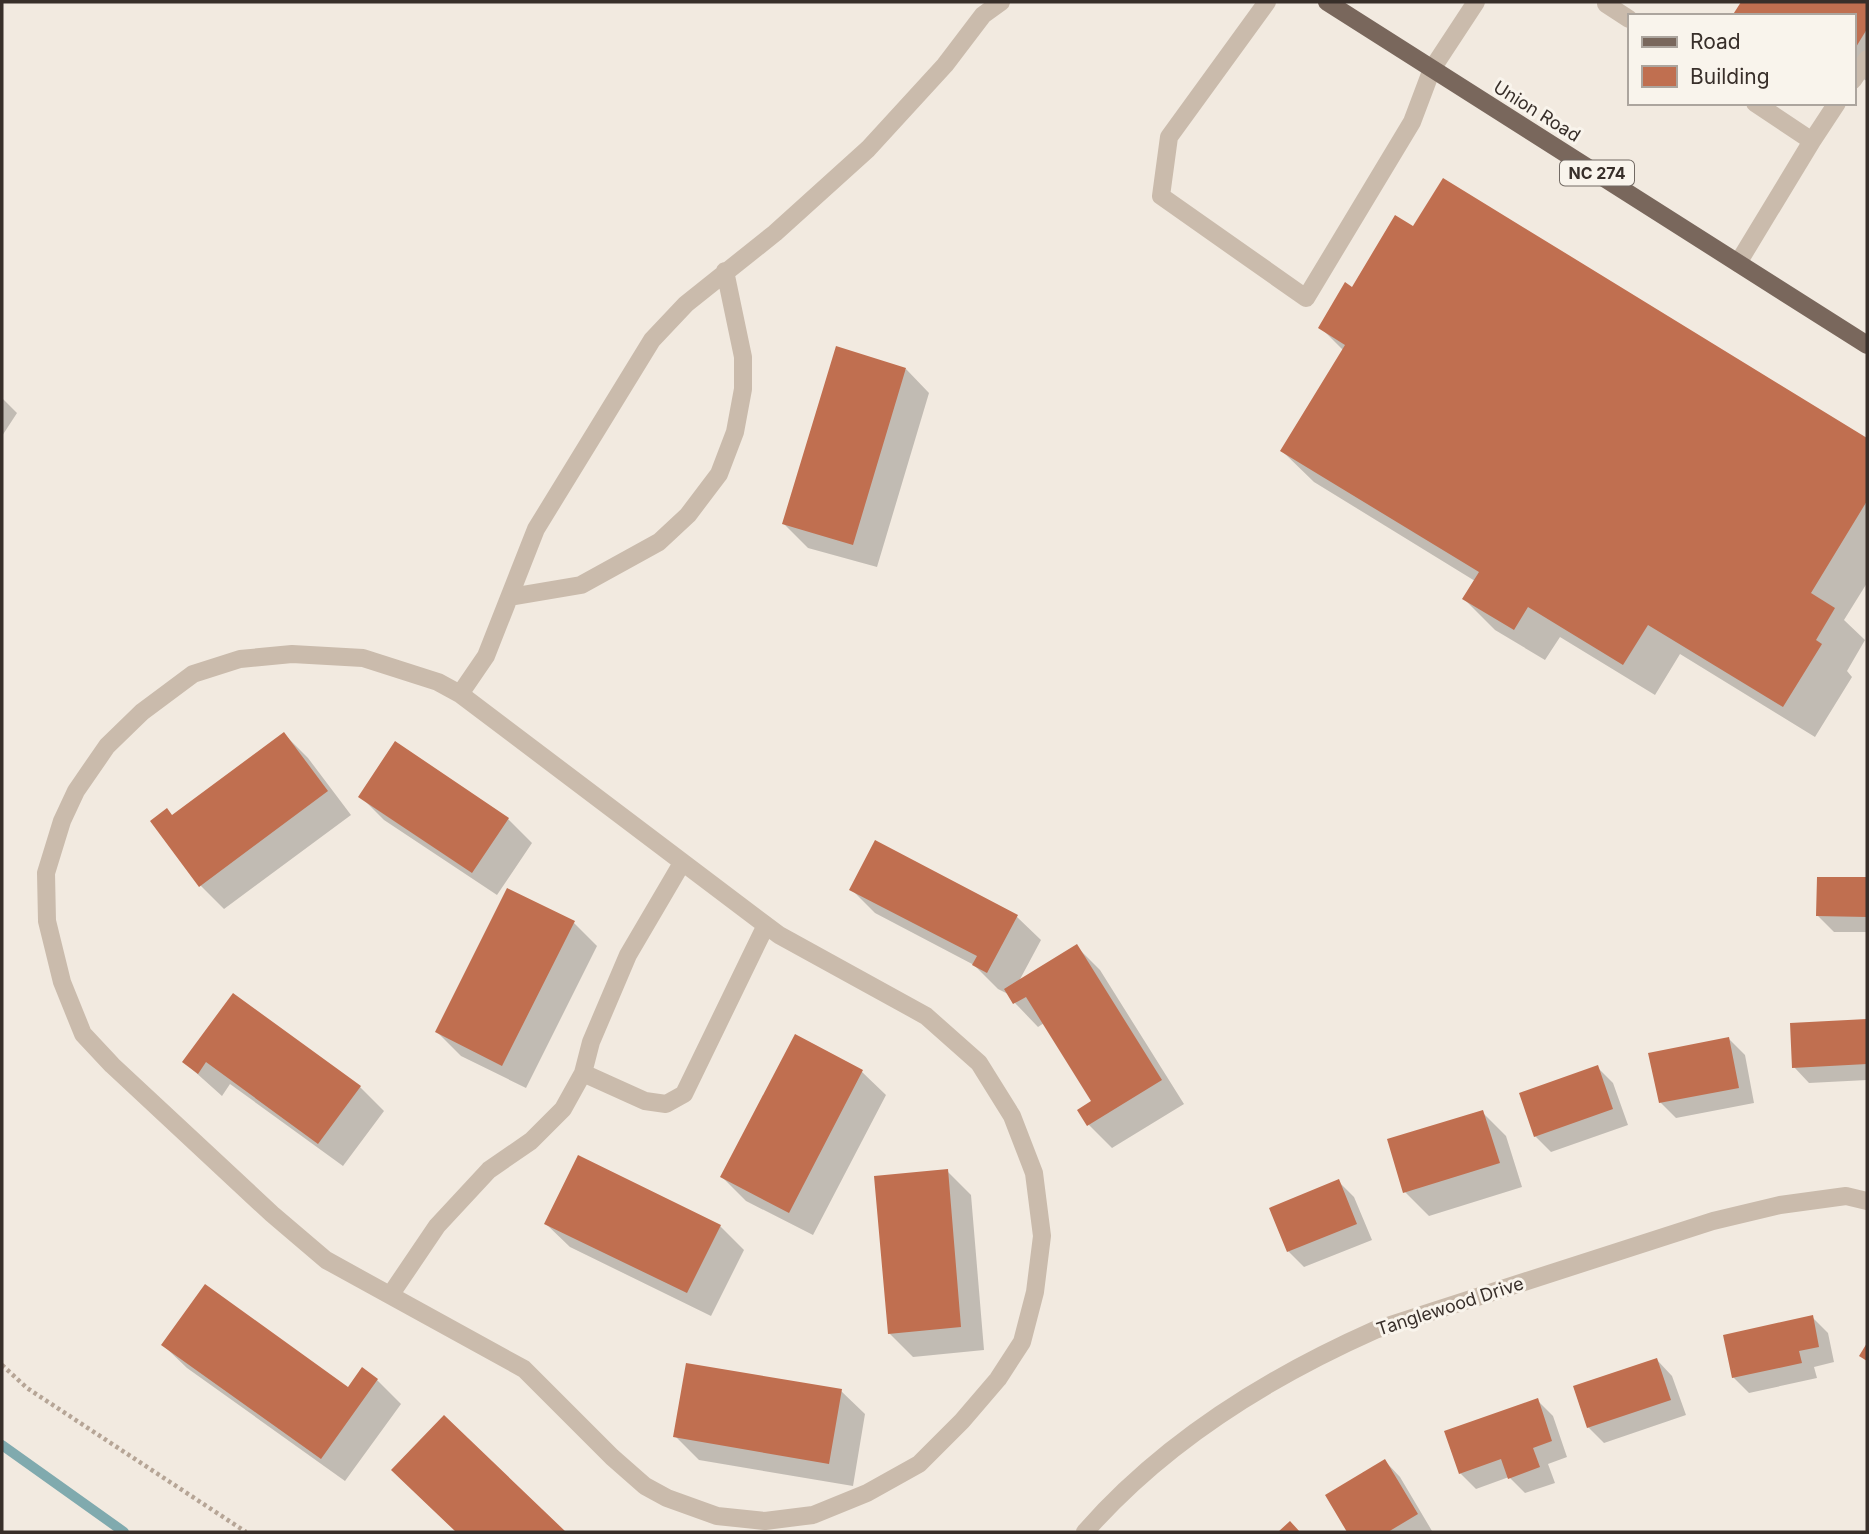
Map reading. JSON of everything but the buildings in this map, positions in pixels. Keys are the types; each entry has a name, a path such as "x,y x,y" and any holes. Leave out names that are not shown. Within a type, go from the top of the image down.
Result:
{"main road":[{"name":"Union Road","path":"1326,2 1867,345"}],"street":[{"path":"460,694 486,656 536,529 652,340 686,304 775,233 869,149 945,65 984,8 1001,2"},
{"path":"1267,2 1169,137 1161,196 1306,298 1412,122 1432,69 1476,2"},
{"path":"1608,2 1606,4 1628,18"},
{"path":"1855,77 1867,59"},
{"path":"1758,105 1812,141"},
{"path":"1738,263 1837,105"},
{"path":"510,597 581,585 659,542 688,515 719,474 735,432 743,389 743,357 725,271"},
{"path":"292,654 363,658 438,682 460,694 779,935 926,1016 979,1063 1012,1115 1034,1173 1042,1236 1035,1292 1022,1342 999,1379 919,1464 867,1493 813,1515 765,1521 717,1516 667,1498 645,1486 612,1457 524,1368 326,1260 272,1214 111,1065 83,1034 62,982 47,921 46,873 62,821 76,791 107,746 142,712 192,674 240,659 292,654"},
{"path":"391,1294 437,1226 489,1170 531,1141 563,1109 583,1073 591,1042 628,955 682,863"},
{"path":"583,1073 645,1101 666,1104 684,1094 766,925"},
{"name":"Tanglewood Drive","path":"1085,1532 1159,1460 1209,1422 1326,1353 1375,1330 1713,1221 1780,1205 1846,1196 1867,1201"}],"path":[{"path":"2,1366 27,1388 246,1532"}],"waterway":[{"path":"2,1445 124,1532"}]}
